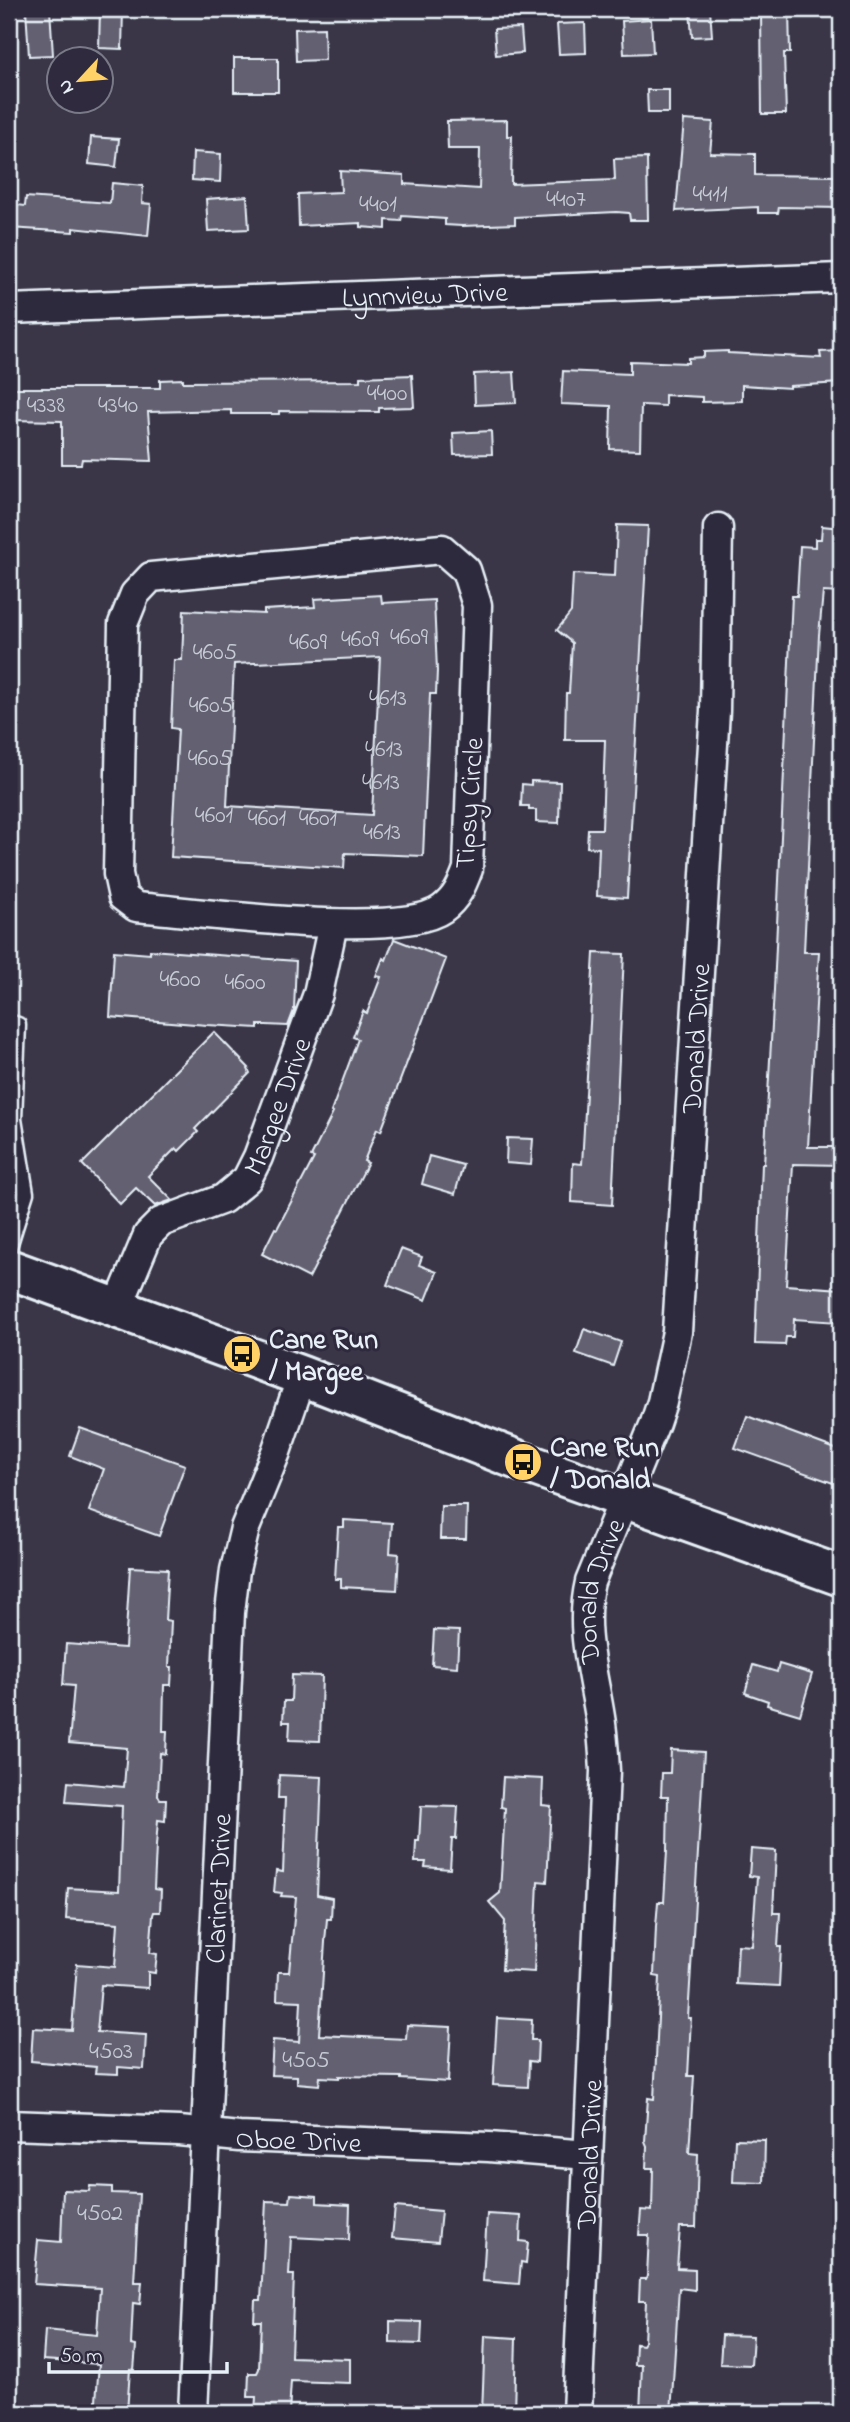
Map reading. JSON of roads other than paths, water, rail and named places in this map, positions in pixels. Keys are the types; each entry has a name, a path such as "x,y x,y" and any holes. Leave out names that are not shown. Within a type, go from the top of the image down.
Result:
{"highway":[{"path":"9,1269 302,1376 523,1462 841,1576"}],"street":[{"name":"Lynnview Drive","path":"9,309 841,278"},
{"name":"Donald Drive","path":"576,2413 605,1771 601,1720 584,1614 590,1582 662,1402 677,1332 715,711 718,528"},
{"name":"Tipsy Circle","path":"442,549 466,570 477,606 468,869 458,893 441,910 416,919 333,924 136,907 123,897 118,874 123,624 135,594 151,577 442,549"},
{"name":"Margee Drive","path":"117,1309 148,1235 161,1222 223,1199 247,1179 258,1157 318,994 333,924"},
{"name":"Clarinet Drive","path":"193,2413 230,1612 235,1570 245,1528 276,1452 302,1376"},
{"name":"Oboe Drive","path":"9,2124 489,2147 589,2155"}],"lane":[{"path":"9,1022 18,1025 15,1167 26,1193 9,1247"}],"place":[{"name":"Cane Run / Margee","path":"242,1354"},
{"name":"Cane Run / Donald","path":"523,1462"}]}
